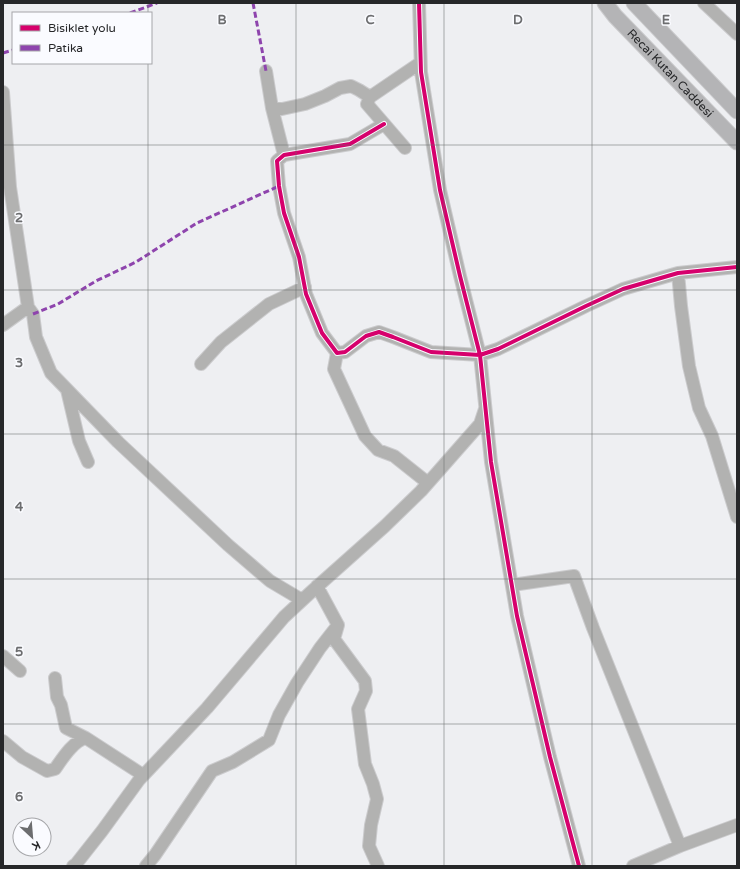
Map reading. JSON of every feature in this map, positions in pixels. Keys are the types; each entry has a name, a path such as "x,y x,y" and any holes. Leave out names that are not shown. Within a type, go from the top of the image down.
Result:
{"main road":[{"name":"Recai Kutan Caddesi","path":"605,3 615,16 737,142"},
{"name":"Recai Kutan Caddesi","path":"634,3 737,112"}],"street":[{"path":"419,3 420,72 440,190 480,355 491,462 517,616 550,757 579,866"},
{"path":"704,3 737,34"},
{"path":"405,148 367,104 370,97 420,64"},
{"path":"266,71 272,108 284,155"},
{"path":"272,108 282,109 305,104 340,88 351,86 370,97"},
{"path":"3,92 5,149 10,187 7,196 28,307 34,314 36,337 51,373 118,442 228,545 270,581 302,600"},
{"path":"384,124 350,144 284,155 277,161 279,186 284,214 300,257 306,294 322,333 337,352 334,370 365,436 378,450 394,456 428,483"},
{"path":"337,352 346,352 366,336 378,332 432,352 480,355 498,349 623,289 678,274 737,267"},
{"path":"678,274 689,366 699,408 712,436 737,517"},
{"path":"201,364 221,342 269,304 305,287"},
{"path":"3,324 28,307"},
{"path":"67,390 79,441 88,462"},
{"path":"80,864 143,775 207,708 284,617 385,526 428,483 480,424 486,406"},
{"path":"512,585 574,576 604,657 680,846"},
{"path":"317,586 338,625 334,639 365,681 366,691 358,709 365,764 377,799 371,825 369,846 378,866"},
{"path":"146,866 212,771 233,762 269,740 279,716 297,683 320,648 338,625"},
{"path":"3,656 20,671"},
{"path":"55,678 57,697 61,705 66,728 86,738 143,775"},
{"path":"3,741 22,757 47,771 55,769 80,739 86,738"},
{"path":"633,866 680,846 737,826"}],"marked path":[{"path":"133,12 157,3"},
{"path":"253,3 266,71"},
{"path":"3,53 12,50"},
{"path":"33,314 58,304 96,281 136,262 197,223 279,186"}],"cycle path":[{"path":"419,3 421,72 440,190 480,355 491,462 517,616 550,757 579,866"},
{"path":"384,124 350,144 284,155 277,161 279,186 284,213 299,257 306,294 322,333 337,353 345,352 366,336 379,332 431,352 480,355 498,349 623,289 678,273 737,267"}]}
